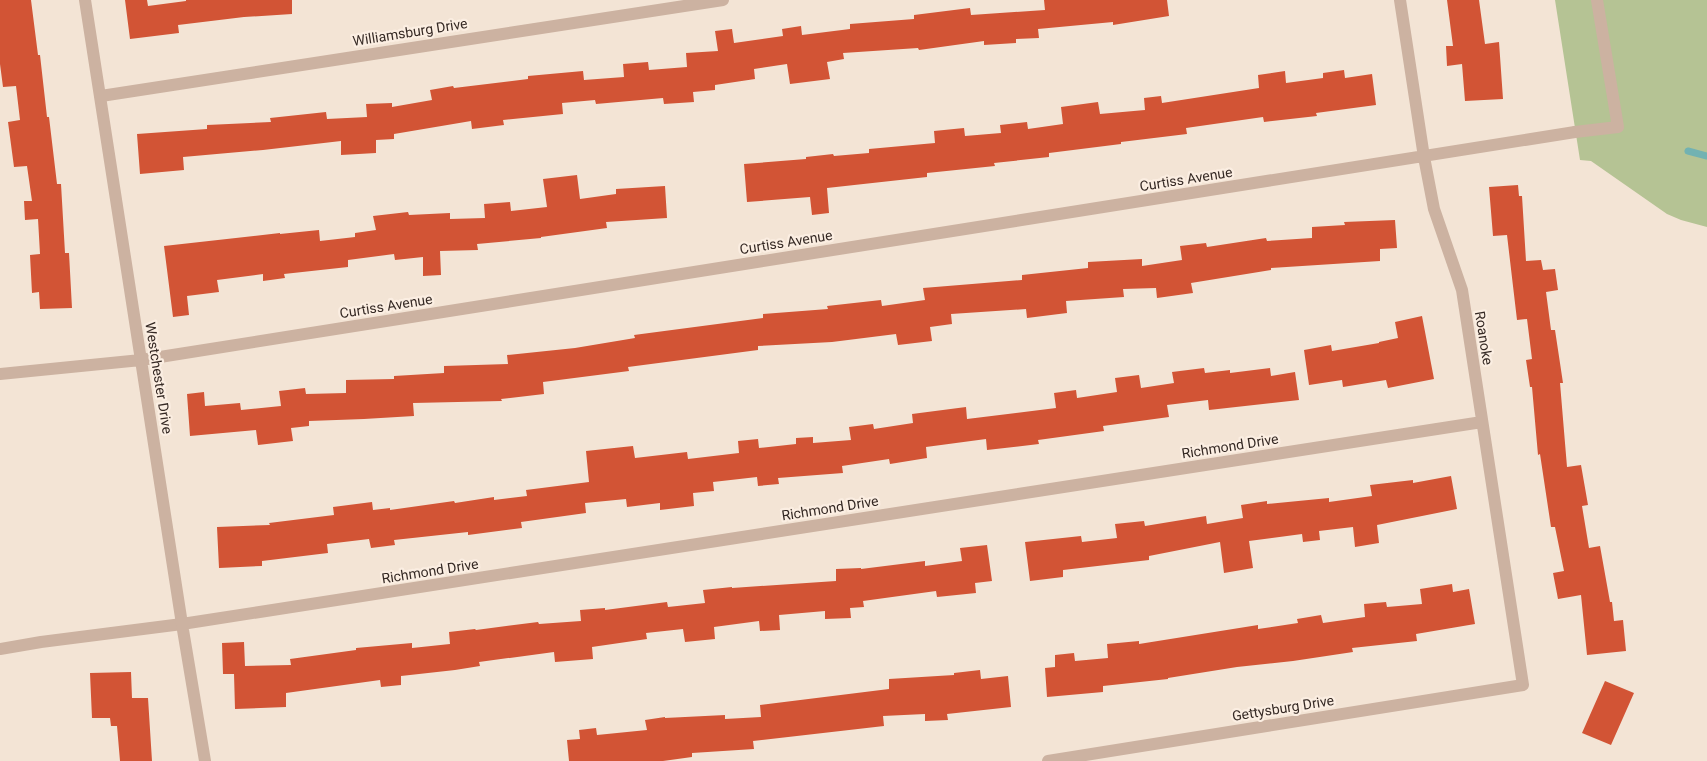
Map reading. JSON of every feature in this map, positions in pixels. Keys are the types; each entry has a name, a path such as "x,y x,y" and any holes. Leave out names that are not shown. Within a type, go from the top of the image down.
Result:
{"street":[{"name":"Westchester Drive","path":"85,0 205,761"},
{"name":"Williamsburg Drive","path":"101,96 723,0"},
{"name":"Roanoke","path":"1400,0 1434,209 1462,290 1523,685"},
{"name":"Curtiss Avenue","path":"0,374 141,360 1575,132 1618,127 1597,0"},
{"name":"Richmond Drive","path":"0,649 182,624 1482,422"},
{"name":"Gettysburg Drive","path":"1048,761 1523,685"}],"green space":[{"path":"1555,0 1707,0 1707,227 1667,214 1591,161 1580,160"}],"building":[{"path":"0,0 31,0 57,184 61,184 65,253 69,253 72,308 40,309 39,292 32,293 30,255 40,254 38,219 25,220 24,201 32,201 27,166 14,167 8,122 20,120 16,86 3,87 0,64"},
{"path":"125,0 147,0 148,6 186,0 292,0 292,14 244,17 178,25 179,33 130,39"},
{"path":"1044,0 1167,0 1169,16 1113,25 1113,22 1038,29 1039,38 1016,39 1016,43 984,45 984,41 919,50 918,48 843,53 844,59 827,62 830,79 790,84 787,64 754,69 755,79 715,85 715,90 693,92 694,102 664,104 663,98 596,104 595,100 562,103 563,114 503,120 504,125 472,129 471,121 394,134 394,139 376,140 376,153 341,155 341,141 183,157 184,170 140,174 137,134 207,129 207,125 271,122 270,118 326,112 327,119 367,117 366,104 392,103 392,107 432,100 430,90 453,86 454,88 528,79 528,76 583,71 584,80 624,77 623,64 648,62 649,70 687,67 686,53 718,51 715,31 732,29 734,43 783,36 782,29 801,26 802,35 850,29 850,24 914,19 914,15 970,8 971,15 1045,10"},
{"path":"1447,0 1479,0 1485,44 1499,42 1503,99 1465,101 1462,64 1447,66 1446,46 1453,46"},
{"path":"1344,70 1345,78 1372,74 1376,105 1316,113 1317,116 1264,122 1263,117 1186,128 1187,134 1049,153 1049,157 994,163 995,166 927,173 927,177 827,188 829,213 812,215 810,197 747,202 744,164 806,159 806,157 833,154 834,156 869,153 869,149 935,143 934,131 964,128 965,136 1001,133 1000,125 1027,122 1028,129 1063,124 1061,107 1098,102 1100,114 1145,110 1144,98 1161,96 1162,103 1259,88 1258,75 1285,71 1286,83 1323,78 1323,73"},
{"path":"577,175 580,199 616,194 616,189 665,186 667,218 606,222 607,228 541,238 477,244 478,250 440,251 441,275 423,276 423,257 395,260 394,254 348,260 348,267 284,274 285,278 263,281 263,274 217,280 219,292 187,296 189,315 173,317 164,246 319,230 320,241 355,237 355,233 376,230 373,216 408,212 409,215 450,213 450,219 485,218 484,204 510,202 511,211 547,207 543,179"},
{"path":"1518,185 1519,196 1522,196 1526,261 1541,260 1543,270 1555,269 1558,290 1546,292 1551,330 1555,330 1563,383 1560,383 1567,467 1581,465 1588,505 1582,506 1589,548 1600,546 1610,602 1612,602 1614,621 1623,620 1626,651 1587,655 1581,595 1558,599 1553,573 1564,571 1555,527 1551,527 1540,454 1538,455 1532,387 1530,387 1526,360 1532,359 1527,319 1517,320 1507,235 1493,236 1489,187"},
{"path":"1395,220 1397,248 1380,249 1380,261 1271,268 1271,270 1191,283 1193,293 1157,298 1156,288 1123,289 1124,297 1066,301 1067,313 1027,318 1026,309 951,314 952,324 930,327 932,341 898,345 896,334 832,342 758,346 758,350 628,367 629,371 543,382 544,394 501,399 502,401 413,403 414,416 309,421 309,426 291,428 293,441 258,445 256,430 190,436 187,394 204,392 205,406 240,403 241,410 281,406 279,391 305,388 306,394 346,393 346,380 394,379 394,376 444,373 444,366 508,364 507,355 575,348 635,338 634,335 763,318 763,314 828,309 827,306 881,300 882,306 925,300 923,288 1022,280 1022,275 1088,268 1088,262 1142,259 1142,266 1182,260 1180,246 1206,243 1207,247 1266,238 1267,241 1312,238 1312,227 1345,225 1344,222"},
{"path":"1422,316 1434,379 1388,388 1386,380 1343,387 1342,380 1309,385 1304,350 1331,345 1332,351 1398,338 1395,322"},
{"path":"1204,368 1205,373 1230,370 1230,373 1270,368 1271,376 1295,372 1299,400 1209,410 1208,400 1167,405 1169,417 1103,426 1104,431 1038,440 1039,444 987,450 986,439 926,447 927,458 890,464 889,459 842,466 843,473 778,478 779,484 758,486 757,477 713,482 714,491 693,493 694,506 660,510 660,503 627,507 626,499 585,503 586,513 521,522 522,528 468,535 468,532 394,540 395,545 371,548 369,539 327,544 328,553 262,561 262,566 219,568 217,527 270,525 269,523 334,515 333,507 372,502 373,510 390,508 390,510 454,501 455,503 494,497 494,500 527,496 526,490 589,482 586,451 633,446 635,458 687,452 688,459 739,453 738,441 758,439 759,448 796,444 796,438 813,437 813,443 851,440 849,427 873,424 874,429 913,423 912,414 966,407 967,419 1056,408 1054,393 1076,390 1077,398 1117,392 1115,378 1139,375 1141,388 1174,383 1172,372"},
{"path":"1451,476 1457,509 1377,525 1379,543 1355,547 1353,527 1319,531 1320,540 1303,542 1302,534 1249,541 1253,568 1224,573 1220,542 1149,556 1149,560 1063,570 1063,577 1030,581 1025,542 1081,536 1082,542 1117,538 1115,524 1144,521 1145,526 1206,516 1207,524 1243,518 1241,505 1267,501 1267,504 1329,498 1329,502 1372,496 1370,485 1413,480 1413,483"},
{"path":"987,545 992,581 975,583 976,593 937,597 936,591 863,601 864,607 850,608 851,618 825,619 825,611 779,615 780,630 760,631 759,621 714,627 715,639 685,642 683,629 646,633 647,639 592,647 593,659 555,662 554,652 479,662 480,666 401,676 401,685 381,687 380,680 286,693 286,707 235,709 234,674 223,674 222,643 244,642 245,666 291,665 290,659 356,650 356,648 412,643 412,648 450,644 449,632 538,622 539,624 581,621 580,610 605,608 605,610 667,602 668,607 705,603 703,590 836,581 836,569 861,569 925,561 925,566 962,561 960,548"},
{"path":"1452,584 1453,592 1469,589 1475,624 1416,634 1417,641 1352,648 1353,652 1237,667 1168,679 1103,686 1103,692 1047,697 1045,668 1055,667 1055,655 1074,653 1075,661 1108,658 1107,644 1139,641 1139,644 1258,625 1258,629 1298,623 1297,619 1321,615 1323,623 1365,617 1364,604 1386,602 1387,607 1422,604 1420,589"},
{"path":"980,670 981,679 1008,676 1011,707 947,714 948,720 925,721 925,714 883,716 884,726 753,741 754,749 692,753 692,757 663,761 569,761 567,740 580,739 579,730 596,728 597,735 647,730 645,720 665,717 725,715 725,719 761,717 760,705 889,689 889,679 954,675 954,673"},
{"path":"131,672 132,698 148,698 152,761 120,761 117,726 111,726 110,718 92,718 90,673"},
{"path":"1605,681 1634,693 1611,745 1582,733"}],"waterway":[{"path":"1688,151 1707,156"}]}
